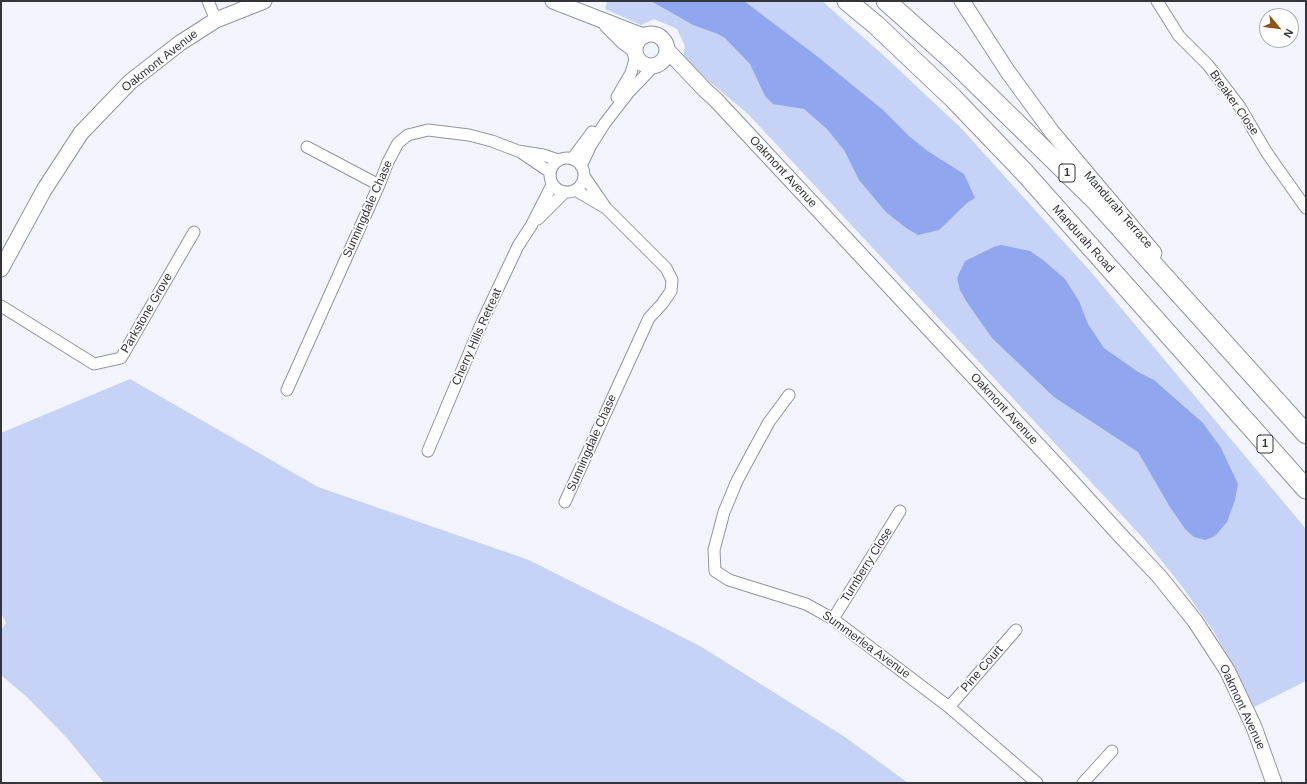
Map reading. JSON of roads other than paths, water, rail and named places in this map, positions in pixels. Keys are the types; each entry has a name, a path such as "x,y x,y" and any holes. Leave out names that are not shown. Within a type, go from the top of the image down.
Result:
{"highway":[{"name":"Mandurah Road","path":"847,1 914,60 964,109 1024,172 1306,489"},
{"name":"1","path":"886,1 952,60 1084,190 1306,434"}],"street":[{"path":"208,1 216,20"},
{"name":"Oakmont Avenue","path":"1,269 44,190 81,134 130,82 180,43 216,20 264,1"},
{"path":"553,1 644,36"},
{"name":"Mandurah Terrace","path":"962,1 1008,72 1052,132 1157,256 1236,356"},
{"name":"Breaker Close","path":"1157,1 1179,36 1208,65 1240,107 1267,153 1306,208"},
{"path":"603,21 635,53 638,60 647,67 656,66 685,70"},
{"path":"572,159 626,83 631,73 637,42 644,36 654,34 660,37 666,44 668,51 665,59 629,92 605,123 591,145 583,171 581,184 570,191 558,190 550,181 552,165 558,160 565,158 577,161 583,171"},
{"name":"Oakmont Avenue","path":"668,51 732,117 1159,576 1195,621 1227,670 1254,727 1274,783"},
{"name":"Sunningdale Chase","path":"287,390 388,162 398,143 408,135 428,130 468,135 492,141 518,151 543,155 558,160"},
{"path":"307,147 379,185"},
{"name":"Sunningdale Chase","path":"518,151 550,172"},
{"name":"Sunningdale Chase","path":"565,502 649,318 662,304 671,290 672,280 666,268 606,208 583,171"},
{"name":"Cherry Hills Retreat","path":"428,450 483,320 518,246 531,226 552,185"},
{"name":"Sunningdale Chase","path":"570,191 606,208"},
{"name":"Cherry Hills Retreat","path":"531,226 570,191"},
{"name":"Parkstone Grove","path":"1,306 94,364 121,358 194,232"},
{"name":"Summerlea Avenue","path":"789,395 769,422 737,481 724,512 714,550 715,571 729,580 806,604 833,619 949,708 1037,783"},
{"name":"Turnberry Close","path":"833,619 900,511"},
{"name":"Pine Court","path":"949,708 1016,630"},
{"path":"1083,783 1112,751"}],"water":[{"path":"651,1 744,1 818,57 883,110 910,137 929,152 964,174 975,198 967,203 939,230 918,235 906,228 886,212 859,180 844,150 827,129 804,109 773,104 765,96 750,64 725,38 693,25"},
{"path":"1001,245 1030,251 1065,279 1079,301 1088,324 1104,348 1138,372 1154,380 1203,423 1221,448 1238,484 1235,500 1227,522 1215,536 1205,540 1194,537 1185,529 1170,507 1138,452 1054,397 992,338 966,301 960,290 957,278 965,261"}]}
